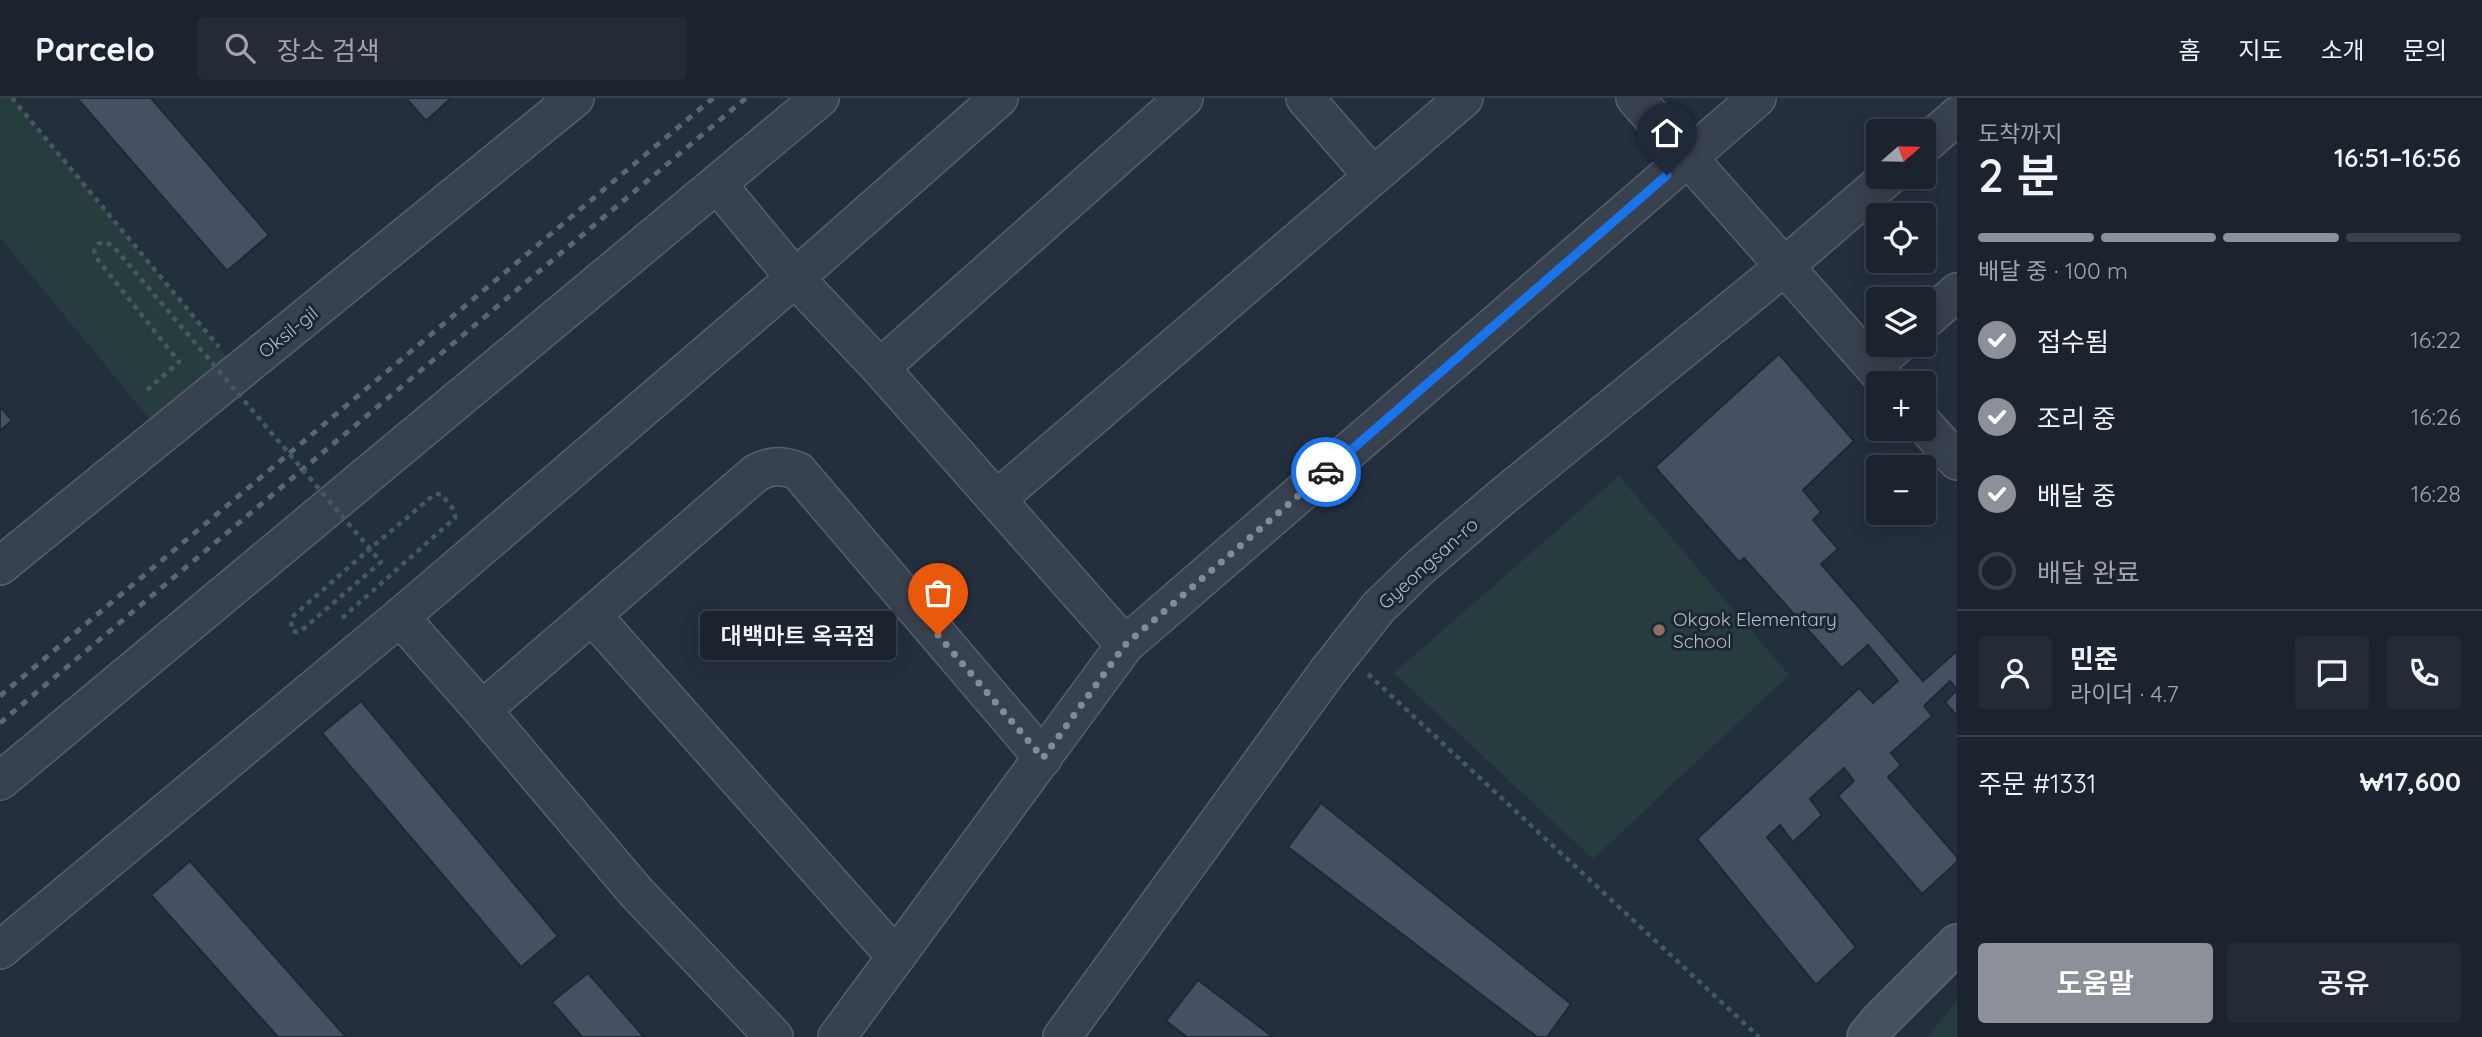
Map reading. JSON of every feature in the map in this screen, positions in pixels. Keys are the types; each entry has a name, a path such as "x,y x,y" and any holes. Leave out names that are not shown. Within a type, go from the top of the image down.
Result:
{"street":[{"name":"Oksil-gil","path":"0,566 575,98"},
{"path":"0,781 820,98"},
{"path":"0,950 400,617 795,278 999,98"},
{"path":"880,368 1184,98"},
{"path":"1305,98 1373,176"},
{"path":"997,499 1464,98"},
{"path":"1636,98 1785,266 1886,365"},
{"path":"837,1037 1125,645 1757,98"},
{"path":"1936,135 1957,116"},
{"path":"717,184 795,278 880,368 1125,645"},
{"name":"Gyeongsan-ro","path":"1062,1037 1378,608 1419,568 1785,266 1874,189"},
{"path":"1936,311 1957,292"},
{"path":"1936,438 1957,461"},
{"path":"482,710 756,472 767,467 784,465 798,471 1043,758"},
{"path":"592,615 896,957"},
{"path":"400,617 636,892 774,1037"},
{"path":"1867,1037 1957,944"}],"path":[{"path":"12,98 240,372"},
{"path":"147,390 179,362 97,260 94,251 98,244 105,242 113,246 354,531 363,541 372,552 381,562 302,630 296,632 291,629 292,617 365,554 374,545 435,494 442,494 455,511 455,518 335,624"},
{"path":"1344,652 1759,1037"}],"green space":[{"path":"0,98 12,98 240,372 162,434 0,237"},
{"path":"1619,476 1789,675 1593,859 1394,673"},
{"path":"1957,1000 1957,1037 1927,1037"}],"building":[{"path":"77,98 151,98 269,235 227,271"},
{"path":"406,98 451,98 426,121"},
{"path":"1779,354 1854,441 1803,490 1821,512 1813,520 1838,549 1821,564 1923,681 1957,651 1957,690 1950,681 1924,706 1932,716 1891,753 1901,765 1888,777 1957,857 1957,862 1922,894 1838,796 1854,781 1844,768 1810,799 1822,815 1793,842 1780,825 1767,837 1856,947 1816,985 1697,839 1859,688 1873,703 1898,681 1868,645 1842,668 1744,558 1739,562 1655,467"},
{"path":"0,407 12,420 0,431"},
{"path":"1957,690 1957,716 1945,702"},
{"path":"361,701 558,936 521,967 322,733"},
{"path":"1321,803 1571,1004 1547,1037 1537,1037 1288,847"},
{"path":"190,861 346,1037 278,1037 151,895"},
{"path":"588,973 644,1037 582,1037 552,1002"},
{"path":"1198,980 1273,1037 1187,1037 1166,1021"}],"railway":[{"path":"0,696 713,98"},
{"path":"0,723 746,98"}],"way so far":[{"path":"938,635 1043,758 1125,645 1326,472"}],"place":[{"name":"Okgok Elementary School","path":"1659,630"},
{"name":"대백마트 옥곡점","path":"938,635"}],"route":[{"path":"1326,472 1667,175"}]}
